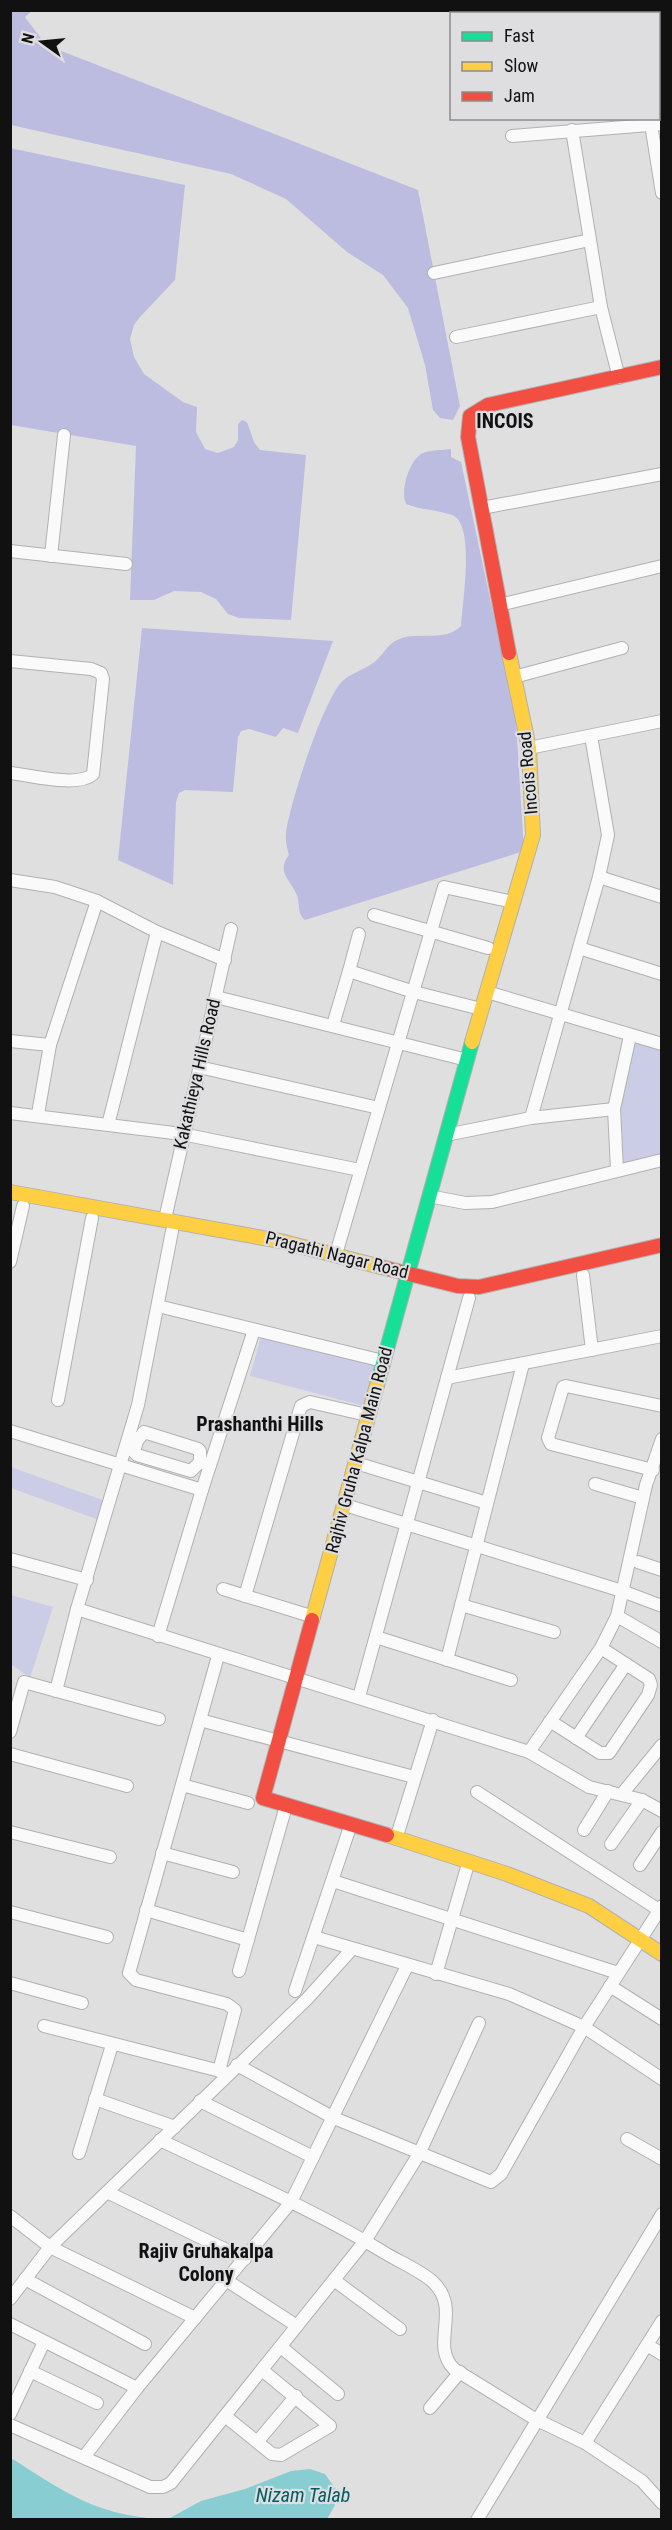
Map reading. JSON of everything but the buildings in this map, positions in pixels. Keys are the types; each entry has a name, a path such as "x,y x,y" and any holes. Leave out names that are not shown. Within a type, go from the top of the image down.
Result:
{"street":[{"path":"512,136 654,122 662,193"},
{"path":"572,130 601,307 619,378"},
{"path":"434,273 590,240"},
{"path":"456,337 601,307"},
{"name":"Incois Road","path":"408,1277 481,1009 533,835 530,748 499,605 466,423 472,411 488,405 662,367"},
{"path":"51,556 64,435"},
{"path":"482,508 662,474"},
{"path":"10,551 126,564"},
{"path":"499,605 662,566"},
{"path":"514,677 622,648"},
{"path":"10,661 91,669 101,673 103,679 93,774 88,779 75,781 10,773"},
{"path":"530,748 662,721"},
{"path":"531,1118 599,877 608,836 591,736"},
{"path":"599,877 661,896"},
{"path":"10,880 55,887 97,901 157,932 225,960"},
{"path":"336,1254 444,887 513,902"},
{"path":"38,1114 50,1045 97,901"},
{"path":"374,915 488,948"},
{"name":"Kakathieya Hills Road","path":"56,1691 77,1609 122,1463 133,1440 158,1306 182,1134 231,929"},
{"path":"108,1125 157,932"},
{"path":"333,1025 359,933"},
{"path":"579,948 662,974"},
{"path":"348,971 414,992 481,1009"},
{"path":"487,992 662,1044"},
{"path":"216,997 467,1060"},
{"path":"617,1170 614,1108 630,1036"},
{"path":"10,1041 50,1045"},
{"path":"199,1067 379,1108"},
{"path":"446,1135 531,1118 614,1108"},
{"path":"10,1113 38,1114 182,1134 360,1170"},
{"path":"429,1196 465,1203 492,1202 662,1160"},
{"name":"Pragathi Nagar Road","path":"10,1192 280,1251 458,1286 479,1287 662,1245"},
{"path":"10,1262 17,1205"},
{"name":"Pragathi Nagar Road","path":"17,1205 92,1218 168,1225 280,1240 336,1254 408,1277 438,1293 469,1298 505,1293 662,1258"},
{"path":"58,1400 92,1218"},
{"path":"583,1275 592,1350"},
{"name":"Rajhiv Gruha Kalpa Main Road","path":"286,1806 263,1798 281,1741 367,1415 408,1277"},
{"path":"359,1697 469,1298"},
{"path":"158,1306 383,1361"},
{"path":"159,1636 202,1490 205,1464 255,1330"},
{"path":"447,1378 662,1336"},
{"path":"447,1660 523,1364"},
{"path":"653,1470 551,1444 548,1438 563,1387 566,1386 662,1406"},
{"path":"245,1596 301,1406 310,1402 367,1415"},
{"path":"10,1431 122,1463 202,1490"},
{"path":"144,1432 198,1449 205,1464 191,1471 137,1455 134,1452 133,1440 144,1432"},
{"path":"529,1752 601,1648 617,1616 643,1497 662,1439"},
{"path":"356,1463 487,1503"},
{"path":"595,1484 643,1497"},
{"path":"345,1505 622,1591 662,1606"},
{"path":"10,1560 87,1580"},
{"path":"638,1563 662,1570"},
{"path":"223,1589 314,1617"},
{"path":"461,1605 554,1632"},
{"path":"77,1609 218,1656 359,1697 529,1752 575,1781 642,1800 662,1811"},
{"path":"617,1616 662,1642"},
{"path":"376,1637 511,1680"},
{"path":"550,1721 600,1753 606,1754 642,1705 650,1691 650,1682 601,1648"},
{"path":"218,1656 129,1973 136,1980 227,2004 235,2010 228,2070"},
{"path":"576,1738 626,1664"},
{"path":"10,1732 24,1682 159,1719"},
{"path":"200,1720 414,1777"},
{"path":"396,1839 433,1720"},
{"path":"622,1794 662,1744"},
{"path":"10,1754 127,1786"},
{"path":"182,1785 248,1803"},
{"path":"584,1830 608,1791"},
{"path":"44,2026 112,2045 228,2070 419,2154 490,2182 496,2179 584,2026 660,1908 477,1792"},
{"path":"612,1844 642,1800"},
{"path":"239,1971 286,1806 351,1824 468,1864 507,1874 589,1906 662,1954"},
{"path":"295,1991 351,1824"},
{"path":"10,1832 110,1857"},
{"path":"640,1865 662,1832"},
{"path":"162,1853 233,1872"},
{"path":"436,1974 468,1864"},
{"path":"333,1881 618,1973"},
{"path":"146,1910 248,1940"},
{"path":"10,1912 106,1937"},
{"path":"314,1937 509,1994 584,2026 662,2079"},
{"path":"10,2299 50,2247 109,2193 228,2070 307,1999 352,1949"},
{"path":"84,2457 137,2388 291,2202 407,1966"},
{"path":"10,1983 82,2002"},
{"path":"610,1986 662,2019"},
{"path":"10,2425 150,2487 163,2487 171,2483 365,2241 419,2154 479,2023"},
{"path":"79,2153 112,2045"},
{"path":"95,2099 175,2127"},
{"path":"200,2101 313,2157"},
{"path":"627,2139 662,2159"},
{"path":"160,2140 291,2202 365,2241 432,2282 442,2294 448,2316 443,2343 445,2360 459,2372 535,2419 585,2443 642,2481 662,2503"},
{"path":"109,2193 244,2259"},
{"path":"477,2520 535,2419 662,2214"},
{"path":"10,2216 50,2247 195,2318"},
{"path":"25,2279 146,2344"},
{"path":"226,2280 297,2326"},
{"path":"334,2280 400,2329"},
{"path":"585,2443 662,2321"},
{"path":"10,2324 137,2388"},
{"path":"10,2414 44,2342"},
{"path":"647,2345 662,2354"},
{"path":"280,2347 338,2394"},
{"path":"225,2416 272,2454 281,2455 330,2426 262,2370"},
{"path":"30,2371 97,2403"},
{"path":"430,2408 459,2372"},
{"path":"257,2442 296,2396"}],"shaded area":[{"path":"11,11 32,11 25,17 46,45 418,190 460,406 453,420 440,418 433,410 425,365 408,308 383,275 347,252 286,199 231,174 11,125"},
{"path":"10,148 185,185 175,280 134,325 130,339 134,357 144,374 183,402 197,407 196,432 205,449 218,453 234,447 238,440 238,424 242,420 247,422 254,442 260,450 306,455 291,620 239,618 228,614 216,599 201,592 174,591 154,600 130,600 136,446 11,425"},
{"path":"451,449 451,457 461,462 516,721 524,851 305,920 300,914 296,893 284,871 285,861 289,855 286,833 293,800 307,756 332,697 343,681 373,663 395,641 412,636 446,634 461,626 466,549 464,533 459,521 452,515 406,504 404,499 407,476 418,456 429,451"},
{"path":"142,628 333,641 298,733 283,728 276,737 249,729 241,731 238,737 233,792 185,790 179,793 176,802 173,885 118,860"},
{"path":"632,1040 661,1046 661,1156 625,1164 621,1163 620,1107"},
{"path":"262,1333 379,1363 368,1407 250,1376"},
{"path":"11,1467 108,1502 102,1521 11,1488"},
{"path":"11,1595 53,1607 30,1678 11,1664"}],"water":[{"path":"11,2458 64,2491 98,2507 137,2517 160,2519 11,2519"},
{"name":"Nizam Talab","path":"310,2469 325,2474 337,2491 335,2505 327,2519 168,2519 201,2501 245,2489 291,2471"}],"traffic: fast":[{"path":"377,1385 472,1042"}],"traffic: slow":[{"path":"472,1042 533,835 529,748 509,653"},
{"path":"10,1192 280,1241 381,1267"},
{"path":"312,1620 377,1385"},
{"path":"387,1835 507,1874 589,1906 662,1954"}],"traffic: jam":[{"path":"509,653 468,437 470,416 488,405 662,367"},
{"path":"381,1267 458,1286 479,1287 662,1245"},
{"path":"312,1620 263,1798 387,1835"}],"district":[{"name":"INCOIS","path":"505,421"},
{"name":"Prashanthi Hills","path":"260,1424"},
{"name":"Rajiv Gruhakalpa Colony","path":"206,2262"}]}
